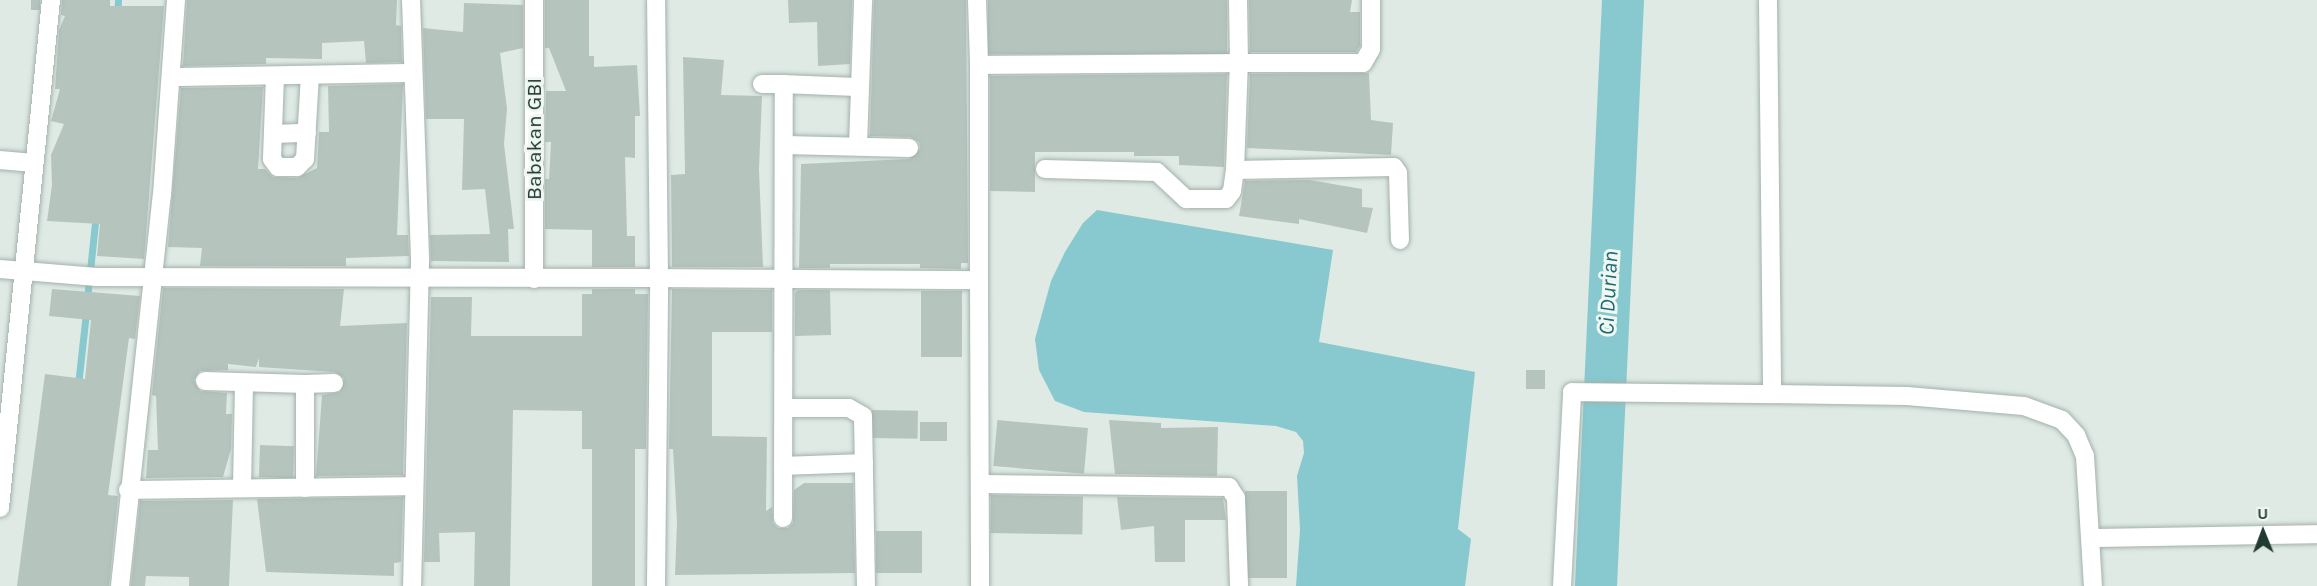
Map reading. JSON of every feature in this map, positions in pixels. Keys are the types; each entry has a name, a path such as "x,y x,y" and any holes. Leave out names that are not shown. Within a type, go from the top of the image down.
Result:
{"street":[{"path":"0,508 6,374 25,272 51,0"},
{"path":"120,586 150,277 173,77 176,0"},
{"path":"411,0 419,275 412,586"},
{"name":"Babakan GBI","path":"534,0 534,279"},
{"path":"656,0 659,278 656,586"},
{"path":"858,146 863,0"},
{"path":"977,0 980,586"},
{"path":"1045,169 1157,172 1186,199 1222,201 1232,191 1235,170 1239,63 1238,0"},
{"path":"979,65 1363,63 1371,49 1371,0"},
{"path":"1768,0 1772,394"},
{"path":"173,77 412,73"},
{"path":"275,76 272,162 278,168 304,163 310,75"},
{"path":"762,84 860,87"},
{"path":"783,518 786,278 784,84"},
{"path":"273,134 307,133"},
{"path":"784,145 909,148"},
{"path":"0,160 34,163"},
{"path":"1235,170 1394,167 1398,173 1400,240"},
{"path":"0,268 97,277 419,275 534,279 979,280"},
{"path":"205,381 334,383"},
{"path":"242,488 244,383"},
{"path":"305,384 305,488"},
{"path":"1562,586 1572,392 1907,396 2043,410 2062,420 2076,435 2085,456 2093,586"},
{"path":"784,408 849,408 860,411 864,422 866,586"},
{"path":"783,466 864,463"},
{"path":"980,484 1229,487 1236,498 1239,586"},
{"path":"128,490 414,486"},
{"path":"2090,538 2317,534"}],"water":[{"path":"1097,210 1333,250 1319,342 1475,372 1458,529 1471,539 1465,586 1296,586 1300,530 1297,476 1304,453 1303,441 1296,432 1276,426 1084,412 1055,401 1039,370 1035,339 1051,281 1083,223"}],"building":[{"path":"31,0 40,0 40,10 31,10"},
{"path":"62,0 110,0 110,6 164,6 144,259 97,256 100,224 47,221 52,185 51,155 64,124 51,121 60,89 55,89 59,30 65,16 61,15"},
{"path":"187,0 397,0 396,25 401,26 402,62 366,63 364,41 322,43 322,59 266,58 266,64 183,66"},
{"path":"545,0 589,0 589,56 594,56 594,67 637,65 640,116 635,116 635,158 625,157 627,236 635,236 635,267 592,267 592,230 545,229 545,179 549,179 551,142 545,142 546,91 566,91 549,48 545,48"},
{"path":"788,0 852,0 850,64 818,66 817,22 789,23"},
{"path":"874,0 966,0 968,263 961,263 961,269 920,268 920,264 830,264 830,268 799,268 801,164 909,159 920,149 919,142 910,137 870,136"},
{"path":"988,0 1227,0 1227,54 988,54"},
{"path":"1249,0 1352,0 1350,12 1360,12 1360,46 1356,52 1250,52"},
{"path":"464,3 523,5 523,48 500,53 507,109 504,144 514,229 508,229 509,262 431,261 430,235 490,234 485,189 462,190 464,119 426,119 423,28 463,32"},
{"path":"683,57 724,60 721,95 762,96 759,169 763,267 672,267 671,175 685,174"},
{"path":"1369,73 1371,120 1393,123 1391,155 1247,148 1250,74"},
{"path":"1227,74 1224,167 1179,165 1179,156 1134,156 1134,152 1035,152 1035,192 990,191 990,76"},
{"path":"403,84 397,235 408,235 409,256 346,258 346,266 200,266 202,248 168,247 181,88 263,87 258,169 265,169 273,177 297,178 317,168 319,132 329,132 328,86"},
{"path":"1310,180 1362,189 1362,207 1373,208 1367,233 1299,219 1299,224 1239,216 1245,181"},
{"path":"163,288 344,289 340,326 407,323 403,475 316,476 322,395 340,392 344,378 334,372 259,367 259,358 256,367 228,364 228,370 200,371 194,380 200,391 227,393 226,414 232,414 231,449 223,477 146,478 148,450 158,450 156,396 152,395"},
{"path":"52,289 140,296 135,339 129,338 108,495 118,496 109,586 17,586 45,374 85,379 91,320 49,316"},
{"path":"592,289 635,289 635,294 648,294 646,449 635,449 635,586 592,586 592,449 582,449 582,411 513,410 510,586 474,586 475,532 439,533 440,562 424,562 431,297 472,297 471,336 582,336 582,294 592,294"},
{"path":"672,289 772,290 772,332 712,332 712,436 767,437 766,511 772,507 773,523 778,528 788,528 793,523 794,490 804,483 853,483 855,573 675,575 677,522 673,449 669,449"},
{"path":"798,290 830,290 831,335 795,336 795,293"},
{"path":"921,291 962,291 962,357 921,357"},
{"path":"1526,370 1545,370 1545,389 1526,389"},
{"path":"872,410 918,411 918,439 872,438"},
{"path":"997,420 1088,428 1084,474 993,466"},
{"path":"1109,420 1161,423 1161,428 1218,427 1217,476 1115,474"},
{"path":"920,422 947,422 947,441 920,441"},
{"path":"260,445 294,446 293,478 259,477"},
{"path":"1245,491 1287,491 1287,578 1245,578"},
{"path":"991,495 1083,497 1082,535 990,533"},
{"path":"403,497 401,562 394,563 394,576 266,572 257,499"},
{"path":"1117,497 1223,498 1226,520 1185,520 1185,562 1155,562 1154,526 1121,530"},
{"path":"233,500 229,586 189,586 189,577 146,576 145,586 131,586 140,501"},
{"path":"876,531 922,531 922,573 876,573"}],"waterway":[{"path":"117,15 118,0"},
{"name":"Ci Durian","path":"1596,586 1623,0"},
{"path":"87,299 96,214"},
{"path":"78,385 86,313"}]}
